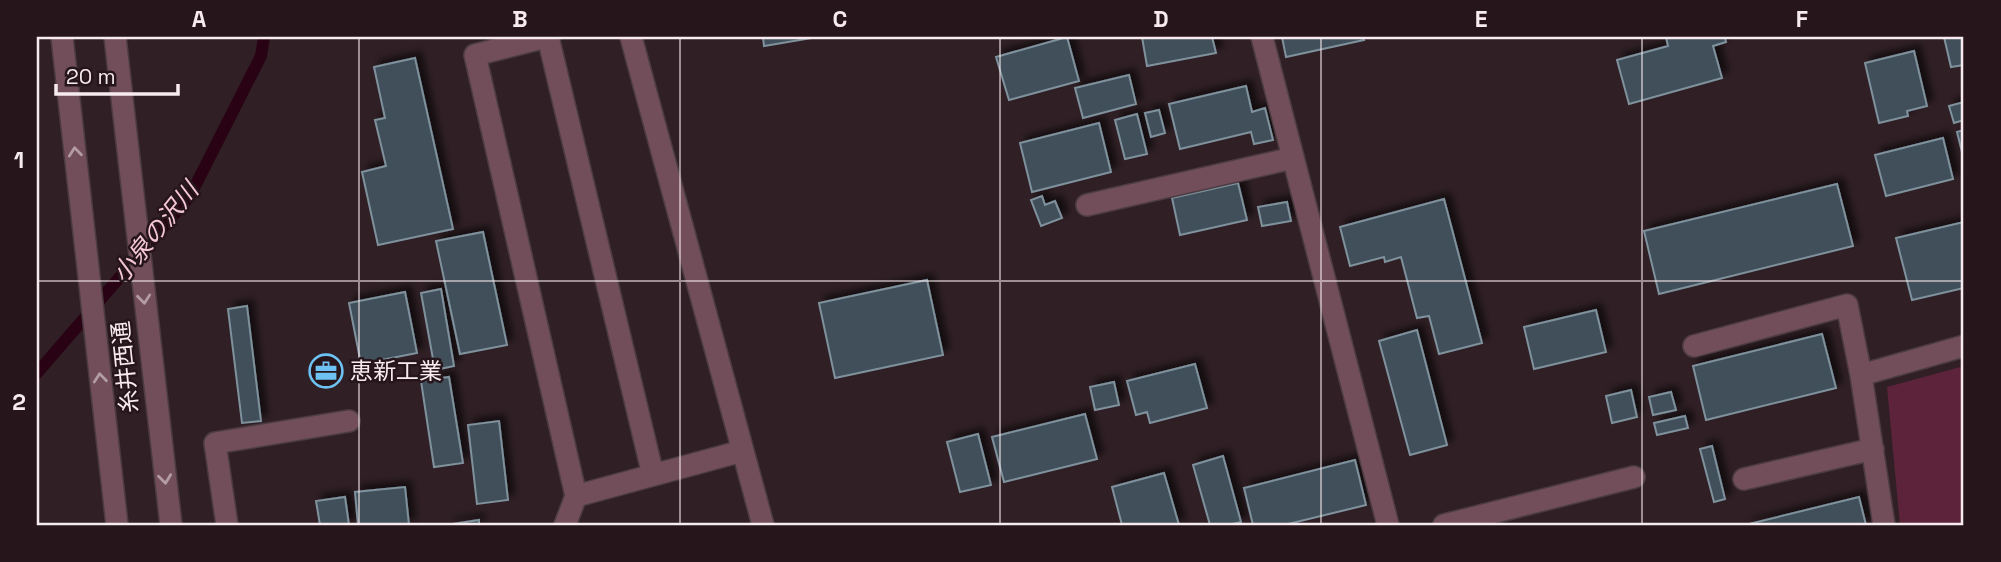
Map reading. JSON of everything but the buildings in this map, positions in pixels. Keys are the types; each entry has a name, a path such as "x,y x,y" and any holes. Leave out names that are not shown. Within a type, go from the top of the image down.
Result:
{"street":[{"name":"糸井西通","path":"62,37 117,525"},
{"name":"糸井西通","path":"115,37 170,525"},
{"path":"565,525 576,496 475,55 547,37 653,475"},
{"path":"631,37 763,525"},
{"path":"1262,37 1388,525"},
{"path":"1087,205 1293,158"},
{"path":"1694,346 1847,305 1861,375 1884,525"},
{"path":"1861,375 1964,346"},
{"path":"227,525 215,443 349,421"},
{"path":"1744,479 1873,449"},
{"path":"576,496 741,451"},
{"path":"1444,525 1634,477"}],"shaded area":[{"path":"1964,366 1964,525 1900,525 1887,387"}],"waterway":[{"name":"小泉の沢川","path":"37,373 190,196 261,56 264,37"}],"place":[{"name":"恵新工業","path":"326,371"}]}
